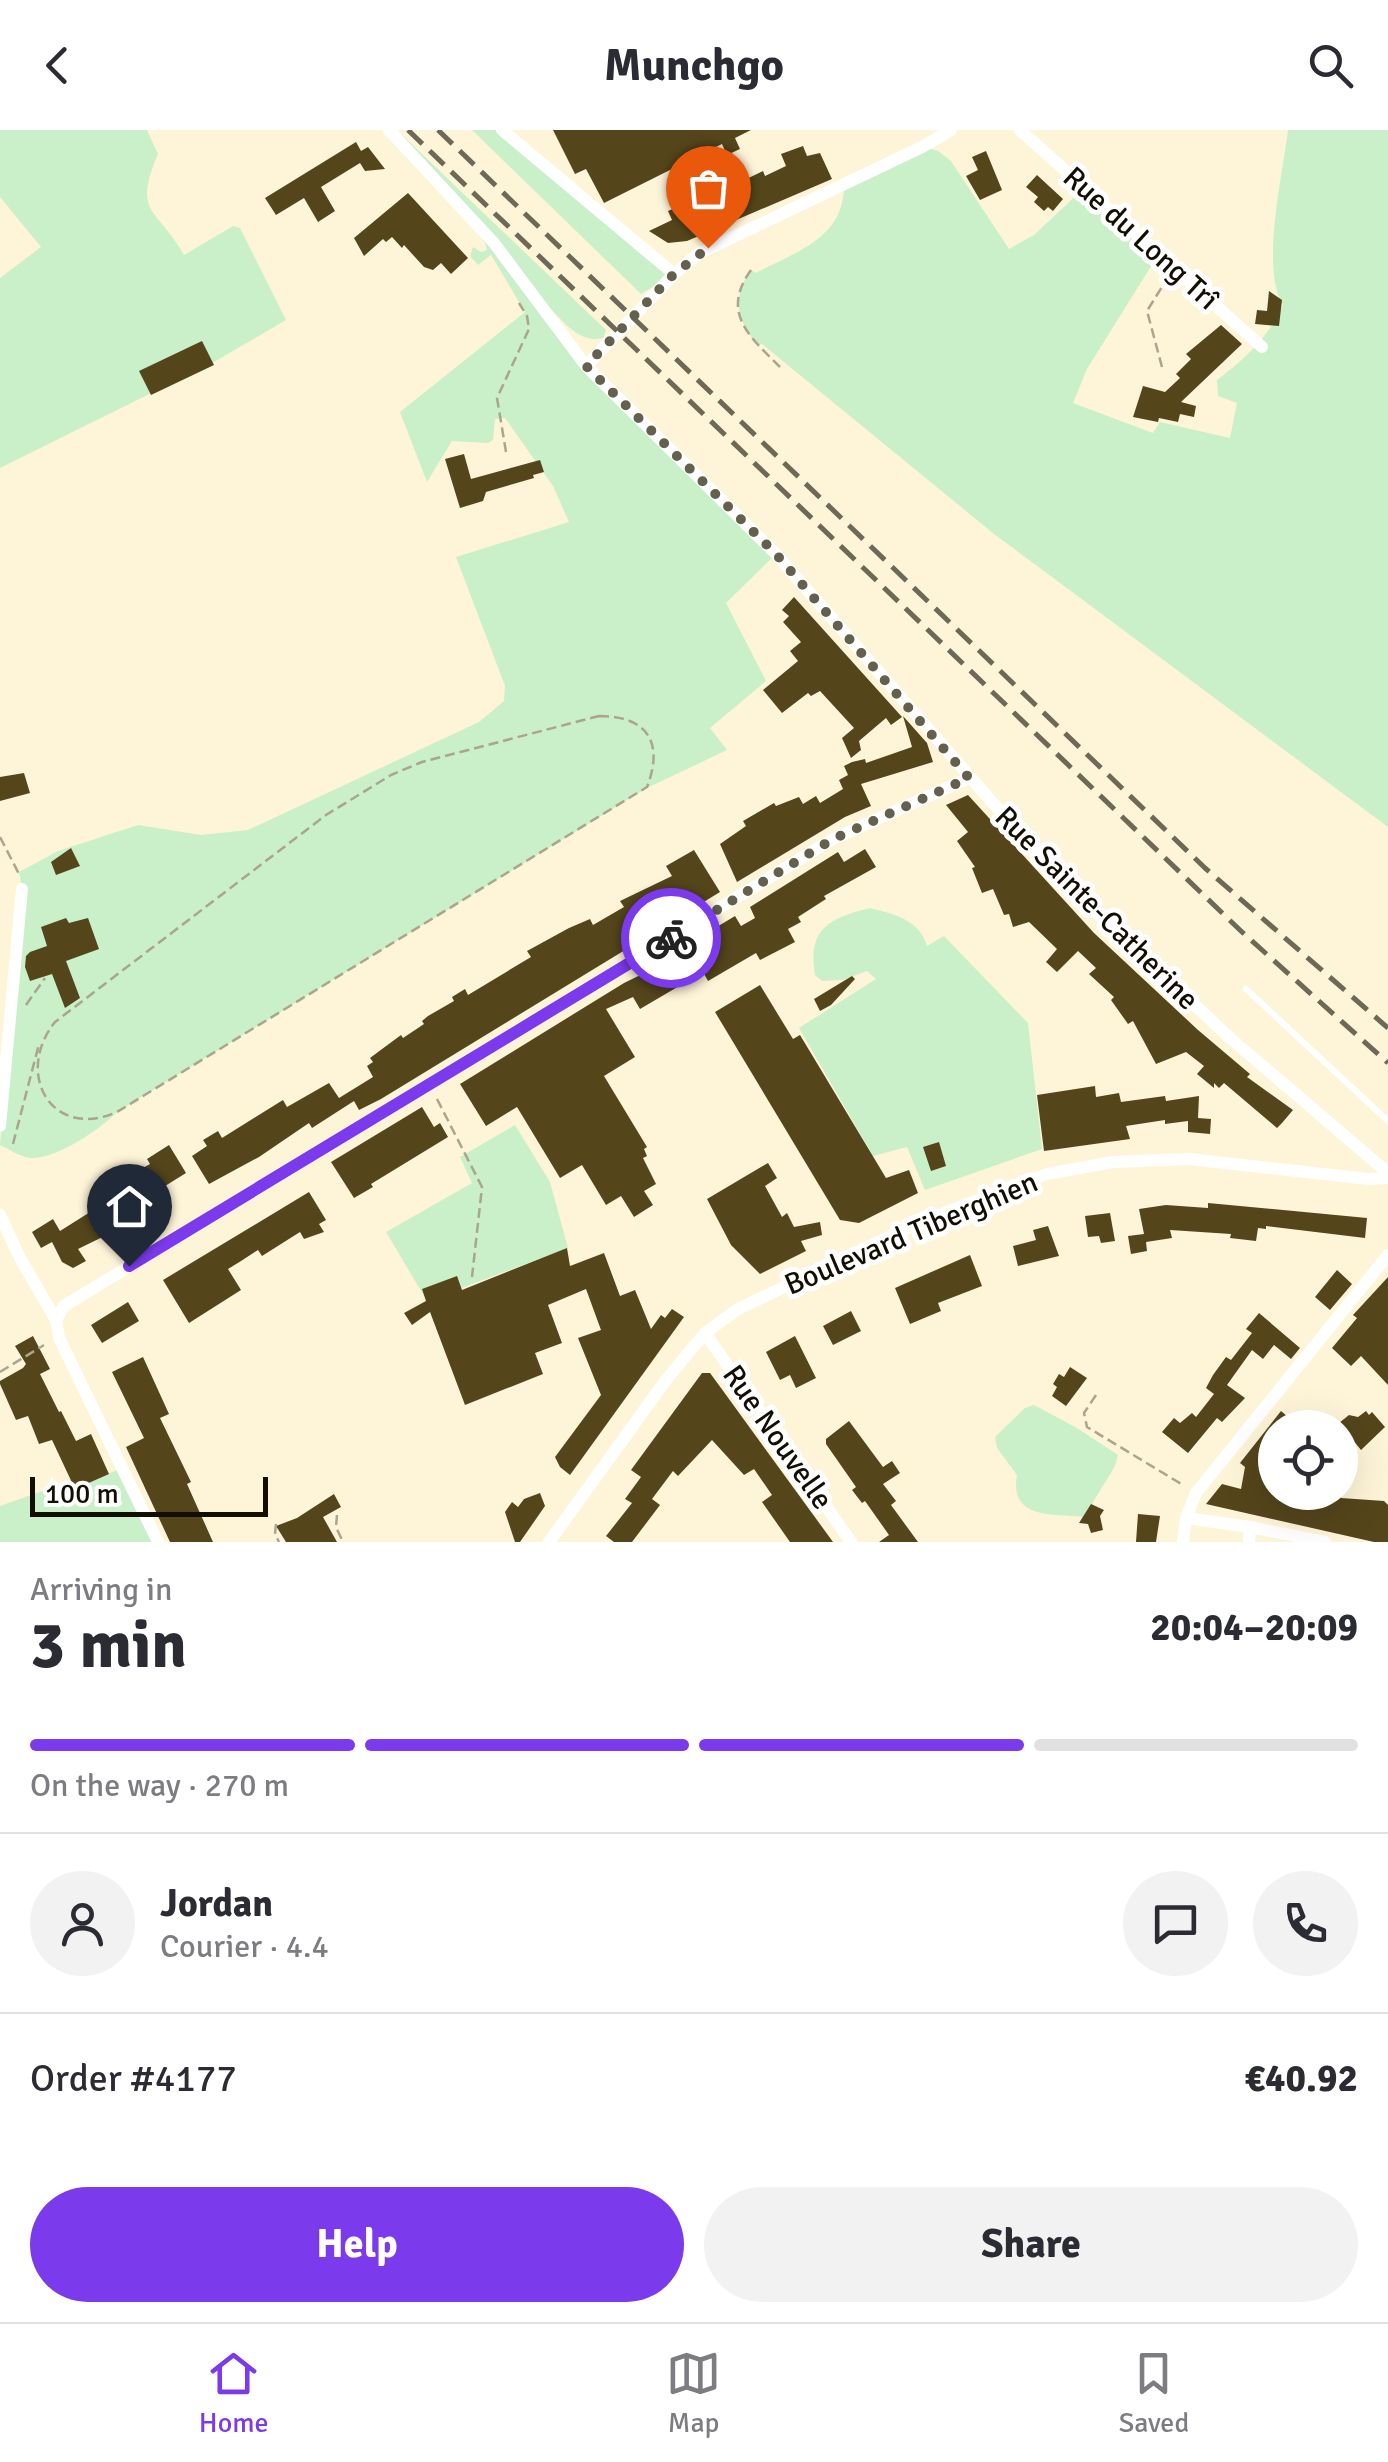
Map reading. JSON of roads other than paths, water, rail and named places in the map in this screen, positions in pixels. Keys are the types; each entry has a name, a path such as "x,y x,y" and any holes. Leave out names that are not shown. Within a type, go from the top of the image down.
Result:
{"street":[{"name":"Rue Sainte-Catherine","path":"389,130 494,244 586,366 776,554 1053,872 1230,1038 1388,1176"},
{"path":"502,130 674,274"},
{"path":"586,366 674,274 708,248 922,148 951,130"},
{"name":"Rue du Long Trî","path":"1020,130 1262,347"},
{"path":"57,1329 64,1306 833,839 969,778"},
{"path":"0,1126 22,889"},
{"name":"Boulevard Tiberghien","path":"549,1542 666,1380 705,1333 738,1310 925,1220 1060,1170 1113,1162 1190,1159 1369,1178 1388,1176"},
{"path":"0,1215 158,1542"},
{"path":"1183,1542 1186,1518 1196,1493 1388,1255"},
{"name":"Rue Nouvelle","path":"705,1333 851,1542"},
{"path":"1186,1518 1218,1520 1325,1542"},
{"path":"1249,1542 1250,1527"}],"lane":[{"path":"1246,989 1388,1121"}],"railway":[{"path":"408,130 1242,932 1388,1063"},
{"path":"438,130 1205,868 1388,1028"}]}
